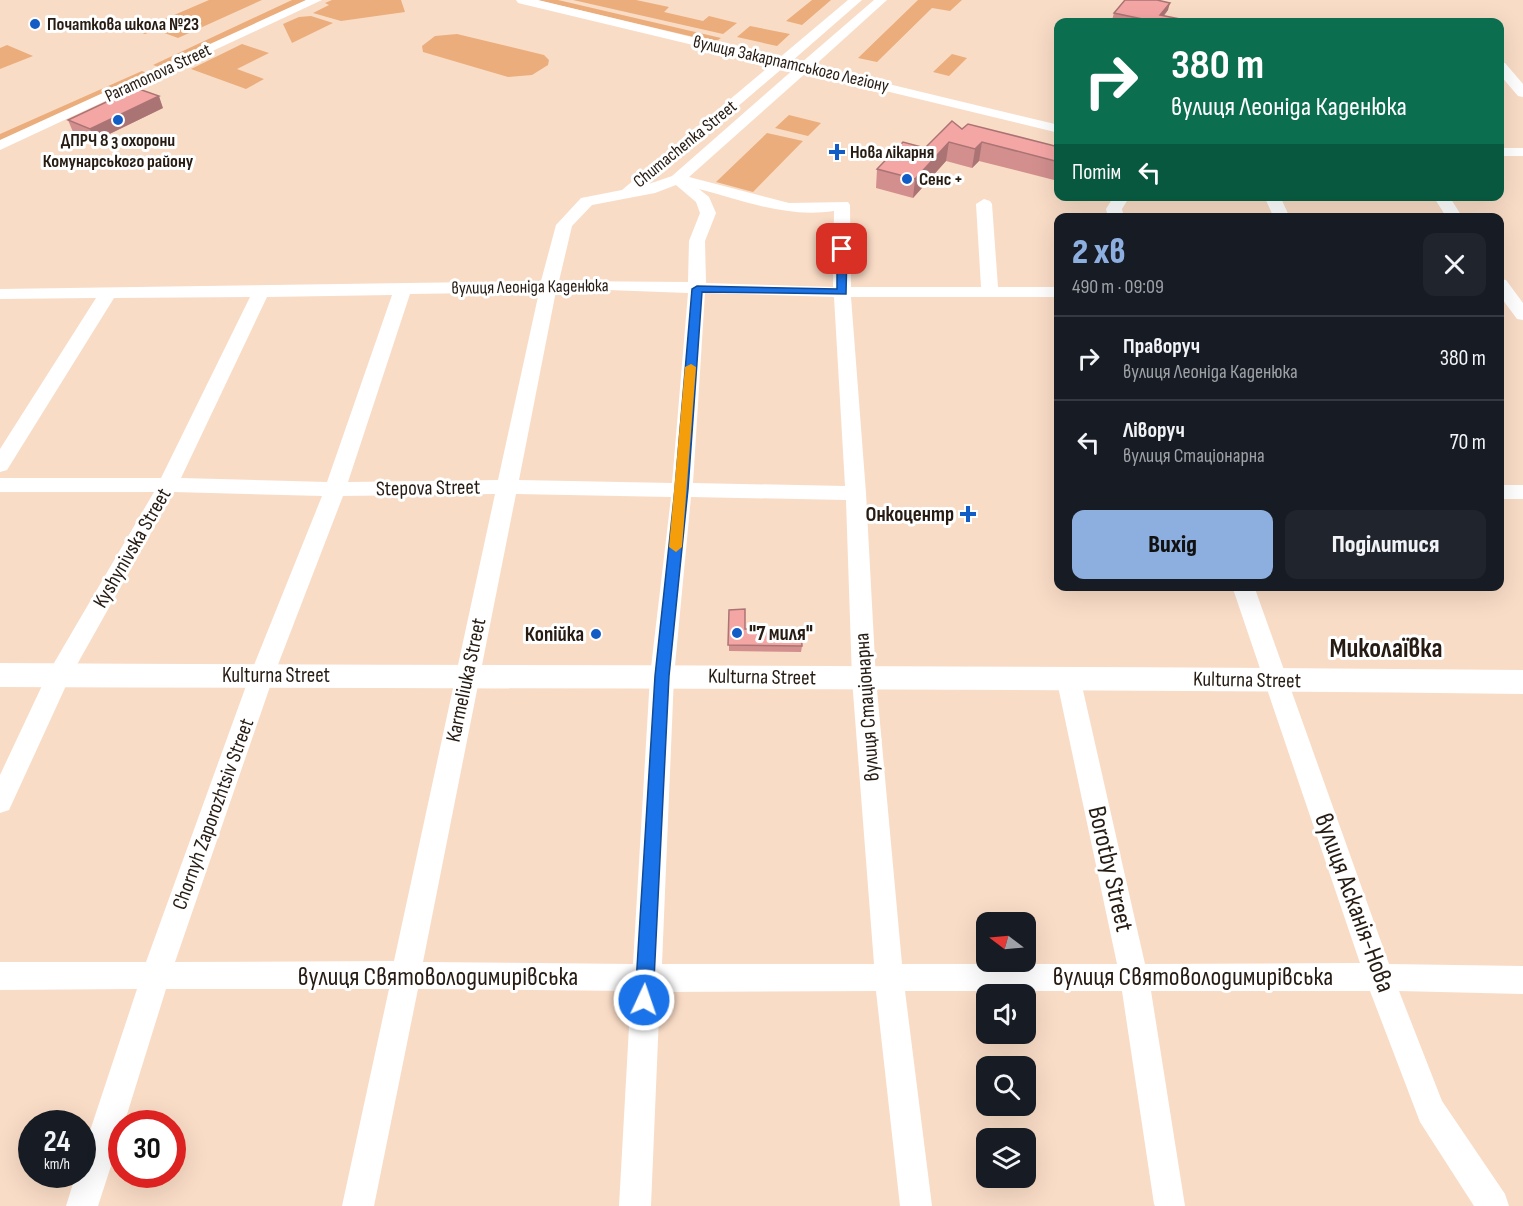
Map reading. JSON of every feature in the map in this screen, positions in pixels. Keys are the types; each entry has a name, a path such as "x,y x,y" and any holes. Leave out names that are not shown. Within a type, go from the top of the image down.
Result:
{"main road":[{"name":"Kulturna Street","path":"0,675 662,676 864,679 1068,677 1523,682"}],"street":[{"name":"Paramonova Street","path":"0,146 316,0"},
{"name":"вулиця Закарпатського Легіону","path":"522,0 1054,128"},
{"name":"Chumachenka Street","path":"625,194 856,0"},
{"name":"Chumachenka Street","path":"625,194 655,188 677,178 880,0"},
{"path":"141,65 161,72"},
{"path":"1504,71 1523,93"},
{"path":"1504,152 1523,152"},
{"path":"635,1206 662,676 682,489 697,289 697,241 708,213 704,200 677,178"},
{"name":"вулиця Стаціонарна","path":"677,178 788,207 804,209 842,205 842,292 856,493 864,679 889,976 916,1206"},
{"name":"Karmeliuka Street","path":"358,1206 549,285 564,225 587,201 625,194"},
{"path":"984,204 990,293"},
{"name":"вулиця Леоніда Каденюка","path":"0,294 261,292 549,285 647,285 697,289 842,292 1054,292"},
{"path":"1504,287 1523,288"},
{"name":"Chornyh Zaporozhtsiv Street","path":"82,1206 155,978 262,675 335,489 403,289"},
{"path":"1504,291 1523,315"},
{"path":"0,465 109,292"},
{"name":"Kyshynivska Street","path":"0,802 59,675 168,485 261,292"},
{"name":"Stepova Street","path":"0,485 168,485 335,489 507,487 856,493"},
{"path":"1504,492 1523,492"},
{"name":"вулиця Асканія-Нова","path":"1245,591 1379,977 1431,1110 1493,1206"},
{"name":"Borotby Street","path":"1068,677 1134,977 1170,1204"},
{"name":"вулиця Святоволодимирівська","path":"0,976 155,978 406,975 645,978 1379,977 1523,980"}],"shaded area":[{"path":"209,0 262,0 178,38 156,30 145,34 137,31"},
{"path":"292,0 307,0 162,68 153,65"},
{"path":"332,0 401,0 405,12 341,21 313,13 329,5 325,3"},
{"path":"537,0 558,0 721,38 715,42"},
{"path":"573,0 636,0 669,7 664,12 703,21 709,16 737,23 723,34"},
{"path":"812,0 831,0 802,25 786,21"},
{"path":"918,0 962,0 950,11 932,8 877,62 858,58"},
{"path":"311,16 333,23 292,43 283,24 299,17"},
{"path":"750,26 790,34 777,46 737,37"},
{"path":"457,34 544,55 549,60 548,65 532,75 508,77 423,52 422,46 435,36"},
{"path":"242,44 269,53 237,69 264,79 246,89 191,69"},
{"path":"7,45 33,56 0,69 0,48"},
{"path":"952,54 967,58 949,76 933,72"},
{"path":"142,71 149,74 0,143 0,134"},
{"path":"789,115 821,123 808,136 775,128"},
{"path":"767,133 803,141 753,192 716,182"}],"building":[{"path":"1125,0 1157,0 1170,3 1160,15 1175,18 1138,18 1114,13"},
{"path":"136,88 159,96 90,129 68,120"},
{"path":"952,121 962,129 968,124 1054,146 1054,161 982,142 975,149 949,142 915,179 877,169 903,142 925,148"},
{"path":"745,609 745,629 801,629 802,646 728,645 729,610"}],"slow traffic":[{"path":"676,547 691,367"}],"place":[{"name":"Початкова школа №23","path":"35,24"},
{"name":"ДПРЧ 8 з охорони Комунарського району","path":"118,120"},
{"name":"Нова лікарня","path":"837,152"},
{"name":"Сенс +","path":"907,179"},
{"name":"Онкоцентр","path":"968,514"},
{"name":"\"7 миля\"","path":"737,633"},
{"name":"Копійка","path":"596,634"}],"district":[{"name":"Миколаївка","path":"1386,649"}],"route":[{"path":"644,1000 662,676 682,489 697,289 842,292 842,249"}]}
